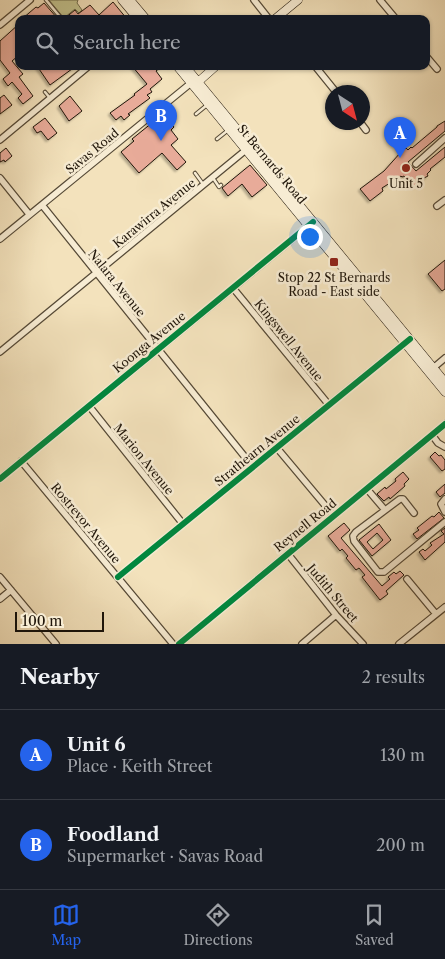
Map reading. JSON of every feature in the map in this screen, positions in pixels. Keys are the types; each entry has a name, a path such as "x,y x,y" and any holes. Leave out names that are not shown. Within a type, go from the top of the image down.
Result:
{"main road":[{"path":"122,0 135,15"},
{"path":"130,0 143,15"},
{"path":"281,15 298,0"},
{"name":"St Bernards Road","path":"181,70 194,82 408,341 431,370 445,392"},
{"name":"St Bernards Road","path":"187,70 208,104 248,148"},
{"path":"194,82 210,70"},
{"name":"St Bernards Road","path":"431,370 445,382"}],"street":[{"path":"0,25 30,0"},
{"path":"254,0 266,15"},
{"path":"380,0 393,15"},
{"path":"430,61 437,69"},
{"path":"0,140 84,70"},
{"path":"318,70 330,85"},
{"name":"Savas Road","path":"0,239 194,82"},
{"path":"416,163 445,138"},
{"name":"Karawirra Avenue","path":"0,352 248,148"},
{"path":"0,178 30,214"},
{"path":"437,206 445,200"},
{"name":"Nalara Avenue","path":"42,205 253,467"},
{"name":"Koonga Avenue","path":"0,479 311,224"},
{"name":"Kingswell Avenue","path":"233,288 329,405"},
{"name":"Strathearn Avenue","path":"118,577 408,341"},
{"path":"431,370 445,358"},
{"name":"Marion Avenue","path":"89,406 183,524"},
{"name":"Reynell Road","path":"179,644 445,424"},
{"path":"432,435 438,443 445,447"},
{"path":"277,448 334,516"},
{"name":"Rostrevor Avenue","path":"22,462 174,644"},
{"path":"367,488 385,510"},
{"path":"414,513 401,498 356,532 353,538 379,573 384,572 445,522"},
{"path":"445,499 441,504 445,512"},
{"name":"Judith Street","path":"288,554 336,615 363,644"},
{"path":"0,577 56,644"},
{"path":"407,579 436,614"},
{"path":"0,599 11,590"},
{"path":"399,644 445,607"},
{"path":"302,644 336,615"}],"lane":[{"path":"46,0 58,15"},
{"path":"45,92 50,98"},
{"path":"196,114 208,104"},
{"path":"217,140 229,129"},
{"path":"194,174 204,185"},
{"path":"212,178 219,187 222,185"}],"shaded area":[{"path":"49,0 78,0 77,3 82,10 79,13 75,9 68,15 62,15"}],"building":[{"path":"113,2 124,15 99,15"},
{"path":"44,3 54,15 27,15 36,7 38,8"},
{"path":"90,5 99,15 69,15 75,10 78,14"},
{"path":"15,28 15,58 12,61 15,65 15,70 20,70 23,74 19,77 33,96 23,104 18,98 22,94 12,82 8,86 3,79 10,73 0,60 0,41"},
{"path":"40,70 71,70 50,85"},
{"path":"135,70 157,70 156,71 162,79 150,89 152,92 147,95 150,98 128,114 130,115 124,120 121,116 116,120 110,113 147,84"},
{"path":"4,95 12,105 0,114 0,98"},
{"path":"70,96 82,111 69,121 59,106"},
{"path":"163,114 174,127 171,130 178,139 171,145 186,162 177,170 162,153 139,173 121,152 134,141 132,139"},
{"path":"45,118 57,133 48,140 41,131 37,133 33,127"},
{"path":"445,121 445,131 408,162 416,171 445,147 445,157 430,169 427,174 428,176 414,187 404,176 401,176 382,188 383,191 370,201 360,189 384,171 406,148 408,150 412,148"},
{"path":"6,148 12,156 5,162 4,160 0,162 0,153"},
{"path":"250,165 267,185 252,197 242,184 228,196 222,188"},
{"path":"445,260 445,289 442,291 428,274"},
{"path":"435,452 445,460 445,469 442,471 430,457"},
{"path":"403,472 409,479 404,484 405,486 390,499 389,497 384,501 377,494 396,481 395,479"},
{"path":"445,484 445,493 440,497 436,492"},
{"path":"439,512 444,518 417,539 413,534 419,530 417,528"},
{"path":"344,523 350,530 341,538 382,586 390,579 388,577 394,572 396,574 400,571 404,575 386,591 388,594 380,600 362,577 365,575 359,568 356,570 346,558 348,556 342,549 340,551 328,536"},
{"path":"379,524 391,540 372,556 359,540","holes":["377,533 383,540 373,549 367,542"]},
{"path":"445,528 445,542 425,560 419,552 423,549 425,551 432,545 430,543 444,534 441,531"}],"cycle path":[{"path":"0,479 313,222"},
{"path":"118,577 410,339"},
{"path":"179,644 445,424"}],"place":[{"name":"Foodland","path":"161,141"},
{"name":"Unit 6","path":"400,158"},
{"name":"Unit 5","path":"406,168"},
{"name":"Stop 22 St Bernards Road - East side","path":"334,262"}]}
